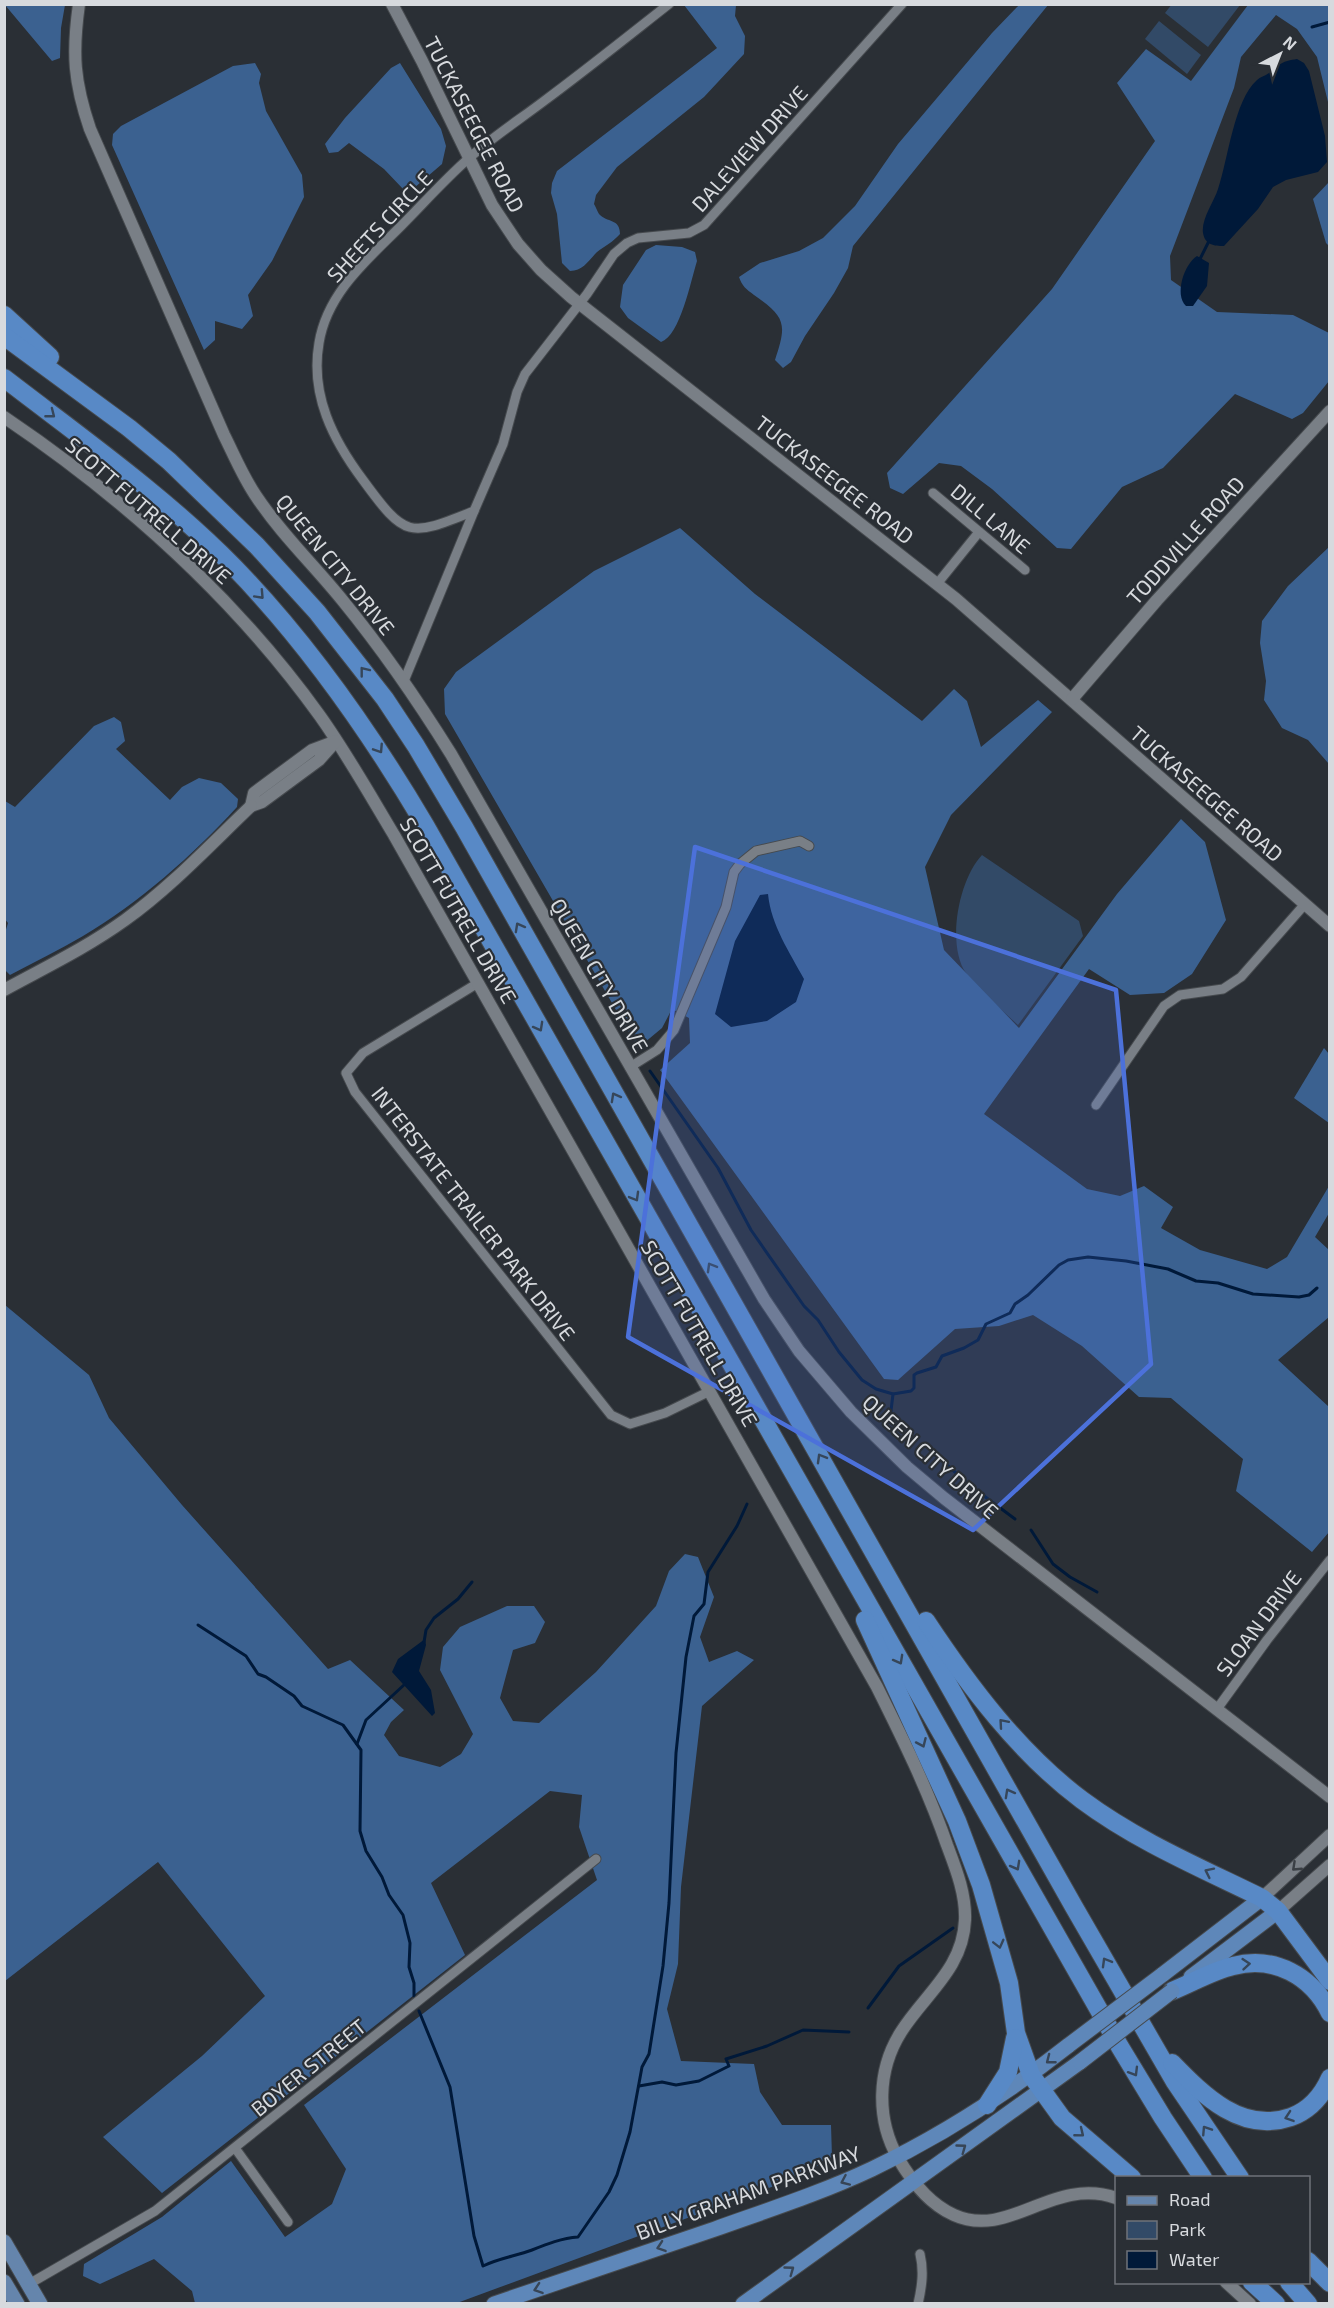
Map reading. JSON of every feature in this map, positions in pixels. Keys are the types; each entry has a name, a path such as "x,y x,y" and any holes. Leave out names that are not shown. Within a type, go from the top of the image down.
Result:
{"highway":[{"path":"4,315 129,429"},
{"path":"4,336 169,461 257,546 317,612 391,708 459,818 1015,1805 1151,2041 1192,2108 1239,2176"},
{"path":"4,378 129,475 231,564 282,619 361,722 425,825 1120,2048 1162,2118 1202,2176"},
{"path":"836,1484 950,1657 991,1710 1042,1765 1081,1799 1134,1834 1262,1898 1278,1911 1329,1981"},
{"path":"829,1536 974,1863 1006,1972 1016,2033 1036,2083 1062,2118 1130,2176"},
{"name":"BILLY GRAHAM PARKWAY","path":"743,2304 914,2182 1036,2083 1069,2045 1262,1898"},
{"name":"BILLY GRAHAM PARKWAY","path":"494,2304 802,2199 897,2156 987,2105 1080,2062 1278,1911"},
{"path":"1172,1991 1233,1966 1263,1963 1278,1966 1305,1979 1321,1997 1329,2013"},
{"path":"987,2105 1008,2072 1016,2033"},
{"path":"1151,2041 1178,2069 1222,2108 1255,2121 1282,2120 1308,2108 1323,2091 1329,2078"},
{"path":"1310,2263 1329,2283"},
{"path":"1253,2284 1276,2304"},
{"path":"1290,2284 1308,2304"}],"main road":[{"path":"4,2242 40,2304"},
{"path":"4,2282 17,2304"}],"street":[{"name":"QUEEN CITY DRIVE","path":"79,4 74,58 75,76 84,112 224,435 257,497 343,601 404,681 451,754 764,1299 799,1351 851,1412 907,1467 1329,1797"},
{"name":"TUCKASEEGEE ROAD","path":"392,4 492,205 518,244 541,270 937,584 1072,699 1329,927"},
{"name":"SHEETS CIRCLE","path":"474,511 427,529 408,528 392,518 348,460 332,433 324,413 318,374 319,342 323,327 343,287 357,270 469,158 669,4"},
{"name":"DALEVIEW DRIVE","path":"580,303 614,254 627,243 638,238 689,233 704,225 902,4"},
{"path":"404,681 503,444 513,403 525,374 580,303"},
{"name":"TODDVILLE ROAD","path":"1072,699 1157,600 1329,411"},
{"name":"SCOTT FUTRELL DRIVE","path":"4,417 104,491 201,577 234,611 290,677 336,741 388,825 710,1391 891,1715 937,1817 963,1894 965,1920 963,1937 953,1965 902,2032 886,2068 882,2103 887,2129 897,2156 914,2182 931,2200 944,2210 963,2218 984,2222 1006,2218 1064,2195 1100,2193 1115,2198"},
{"name":"DILL LANE","path":"933,493 1025,570"},
{"path":"937,584 979,532"},
{"path":"4,990 66,958 125,920 191,865 251,806 254,794 285,768 312,750 336,741"},
{"path":"630,1067 657,1050 674,1030 726,907 734,872 740,864 747,857 765,849 800,841 809,846"},
{"path":"1096,1105 1164,1006 1180,995 1223,989 1241,977 1305,904"},
{"name":"INTERSTATE TRAILER PARK DRIVE","path":"478,983 363,1053 346,1073 354,1092 611,1415 630,1424 665,1413 710,1391"},
{"name":"SLOAN DRIVE","path":"1217,1709 1266,1640 1329,1560"},
{"path":"1262,1898 1329,1835"},
{"name":"BOYER STREET","path":"29,2284 149,2216 596,1859"},
{"path":"1278,1911 1329,1866"},
{"path":"235,2148 288,2222"},
{"path":"918,2304 923,2265 920,2253"},
{"path":"1227,2284 1250,2304"}],"highlighted area":[{"path":"695,847 1116,990 1151,1364 973,1530 628,1337"}],"green space":[{"path":"1172,4 1240,5 1208,47 1165,13"},
{"path":"1159,21 1201,55 1187,74 1145,39"},
{"path":"982,855 1079,921 1083,936 1018,1025 970,979 960,961 956,929 958,912 967,879"}],"shaded area":[{"path":"1020,4 1048,5 853,246 848,268 834,293 805,336 791,362 783,368 775,360 781,338 781,322 772,309 741,283 739,277 760,263 799,251 823,238 855,206 898,144 992,33"},
{"path":"5,5 65,5 61,28 60,58 52,61"},
{"path":"684,5 736,5 735,16 745,36 744,54 704,97 617,167 596,195 594,204 602,217 618,225 620,234 582,267 570,271 562,263 557,214 551,193 557,171 717,48"},
{"path":"1248,5 1329,5 1329,106 1317,57 1297,29 1276,15 1241,57 1234,88 1170,256 1171,280 1217,312 1293,315 1329,333 1329,381 1303,413 1292,419 1235,394 1163,468 1122,487 1071,549 1057,548 992,489 961,466 939,463 903,494 890,488 887,473 1052,289 1155,141 1117,83 1146,49 1191,81"},
{"path":"255,63 261,74 259,83 266,111 302,175 304,197 272,261 248,295 253,316 242,329 215,321 215,340 204,350 112,145 113,134 121,126 233,66"},
{"path":"400,63 441,129 446,146 442,164 414,188 404,190 384,169 349,143 338,152 329,153 325,144 345,118 391,68"},
{"path":"1329,182 1329,246 1326,243 1313,199"},
{"path":"656,245 682,247 695,252 697,261 679,319 668,338 661,342 628,318 620,307 623,285 646,250"},
{"path":"680,528 755,594 922,721 954,689 967,701 981,747 1038,700 1052,712 951,815 925,867 944,950 1019,1028 1117,894 1181,819 1205,842 1226,920 1192,974 1164,993 1130,995 1089,969 984,1114 1087,1189 1120,1196 1144,1186 1173,1207 1161,1228 1200,1250 1267,1269 1287,1257 1329,1186 1329,1213 1315,1237 1329,1250 1329,1317 1278,1360 1329,1407 1329,1532 1312,1552 1236,1491 1243,1459 1171,1398 1139,1397 1082,1346 1033,1315 999,1326 955,1329 898,1380 884,1379 660,1070 690,1043 689,1018 672,1009 662,1028 638,1048 445,714 444,689 456,672 594,571"},
{"path":"1329,547 1329,764 1308,740 1282,728 1264,700 1266,681 1260,643 1262,621 1288,586"},
{"path":"114,717 121,722 125,741 116,749 170,800 182,787 199,778 221,783 238,799 237,807 184,860 125,908 83,936 10,975 4,969 5,933 8,923 4,918 5,801 15,807 94,726"},
{"path":"1324,1048 1329,1054 1329,1123 1294,1098"},
{"path":"5,1305 89,1375 109,1418 182,1505 328,1669 350,1660 404,1710 391,1722 384,1735 399,1756 440,1767 461,1754 473,1734 440,1670 443,1647 460,1627 507,1606 534,1606 545,1622 535,1643 513,1650 500,1698 513,1721 539,1723 596,1672 656,1606 669,1571 685,1554 698,1557 714,1597 700,1637 709,1662 737,1651 754,1660 702,1706 681,1887 678,1964 667,2009 681,2061 754,2064 760,2092 782,2125 831,2125 832,2157 801,2176 457,2303 195,2303 192,2291 154,2259 100,2284 83,2276 84,2264 162,2217 231,2161 285,2237 332,2204 346,2169 304,2105 597,1880 579,1827 582,1795 550,1791 431,1883 465,1955 162,2193 103,2137 202,2056 265,1996 158,1862 5,1981"}],"water":[{"path":"1297,59 1304,63 1309,71 1325,136 1327,162 1318,172 1286,180 1273,187 1258,209 1224,246 1210,244 1204,237 1204,222 1222,177 1243,101 1249,89 1258,79 1282,63"},
{"path":"1197,256 1209,263 1207,286 1193,306 1186,306 1181,295 1182,280 1188,266"},
{"path":"768,894 777,928 804,979 796,1002 767,1021 731,1027 715,1014 735,941 760,895"},
{"path":"425,1639 426,1645 419,1671 431,1690 435,1713 432,1716 392,1672 398,1659"}],"waterway":[{"path":"1312,27 1330,22"},
{"path":"1200,259 1209,241"},
{"path":"650,1071 718,1168 751,1230 804,1306 818,1320 839,1352 862,1380 876,1389 893,1394 911,1391 914,1388 914,1375 936,1367 942,1356 978,1340 986,1324 1010,1313 1015,1304 1028,1295 1059,1265 1068,1260 1088,1257 1126,1261 1168,1269 1196,1281 1218,1283 1253,1294 1299,1297 1309,1295 1317,1288"},
{"path":"890,1419 893,1394"},
{"path":"931,1451 972,1487 1015,1519"},
{"path":"419,2011 450,2087 474,2236 483,2266 555,2242 578,2237 609,2192 617,2175 630,2132 642,2067 649,2054 663,1966 669,1903 676,1753 686,1657 694,1616 704,1604 708,1572 737,1526 747,1504"},
{"path":"1031,1530 1053,1564 1070,1577 1097,1592"},
{"path":"424,1642 426,1630 434,1618 458,1599 472,1582"},
{"path":"198,1625 246,1656 258,1674 294,1696 302,1706 343,1725 361,1750 360,1831 366,1851 382,1877 389,1895 403,1915 410,1943 409,1967 414,1983 414,1996"},
{"path":"357,1744 366,1720 405,1684"},
{"path":"868,2008 899,1966 953,1928"},
{"path":"639,2086 662,2082 676,2085 699,2081 729,2066 726,2059 767,2046 803,2030 849,2032"}]}
